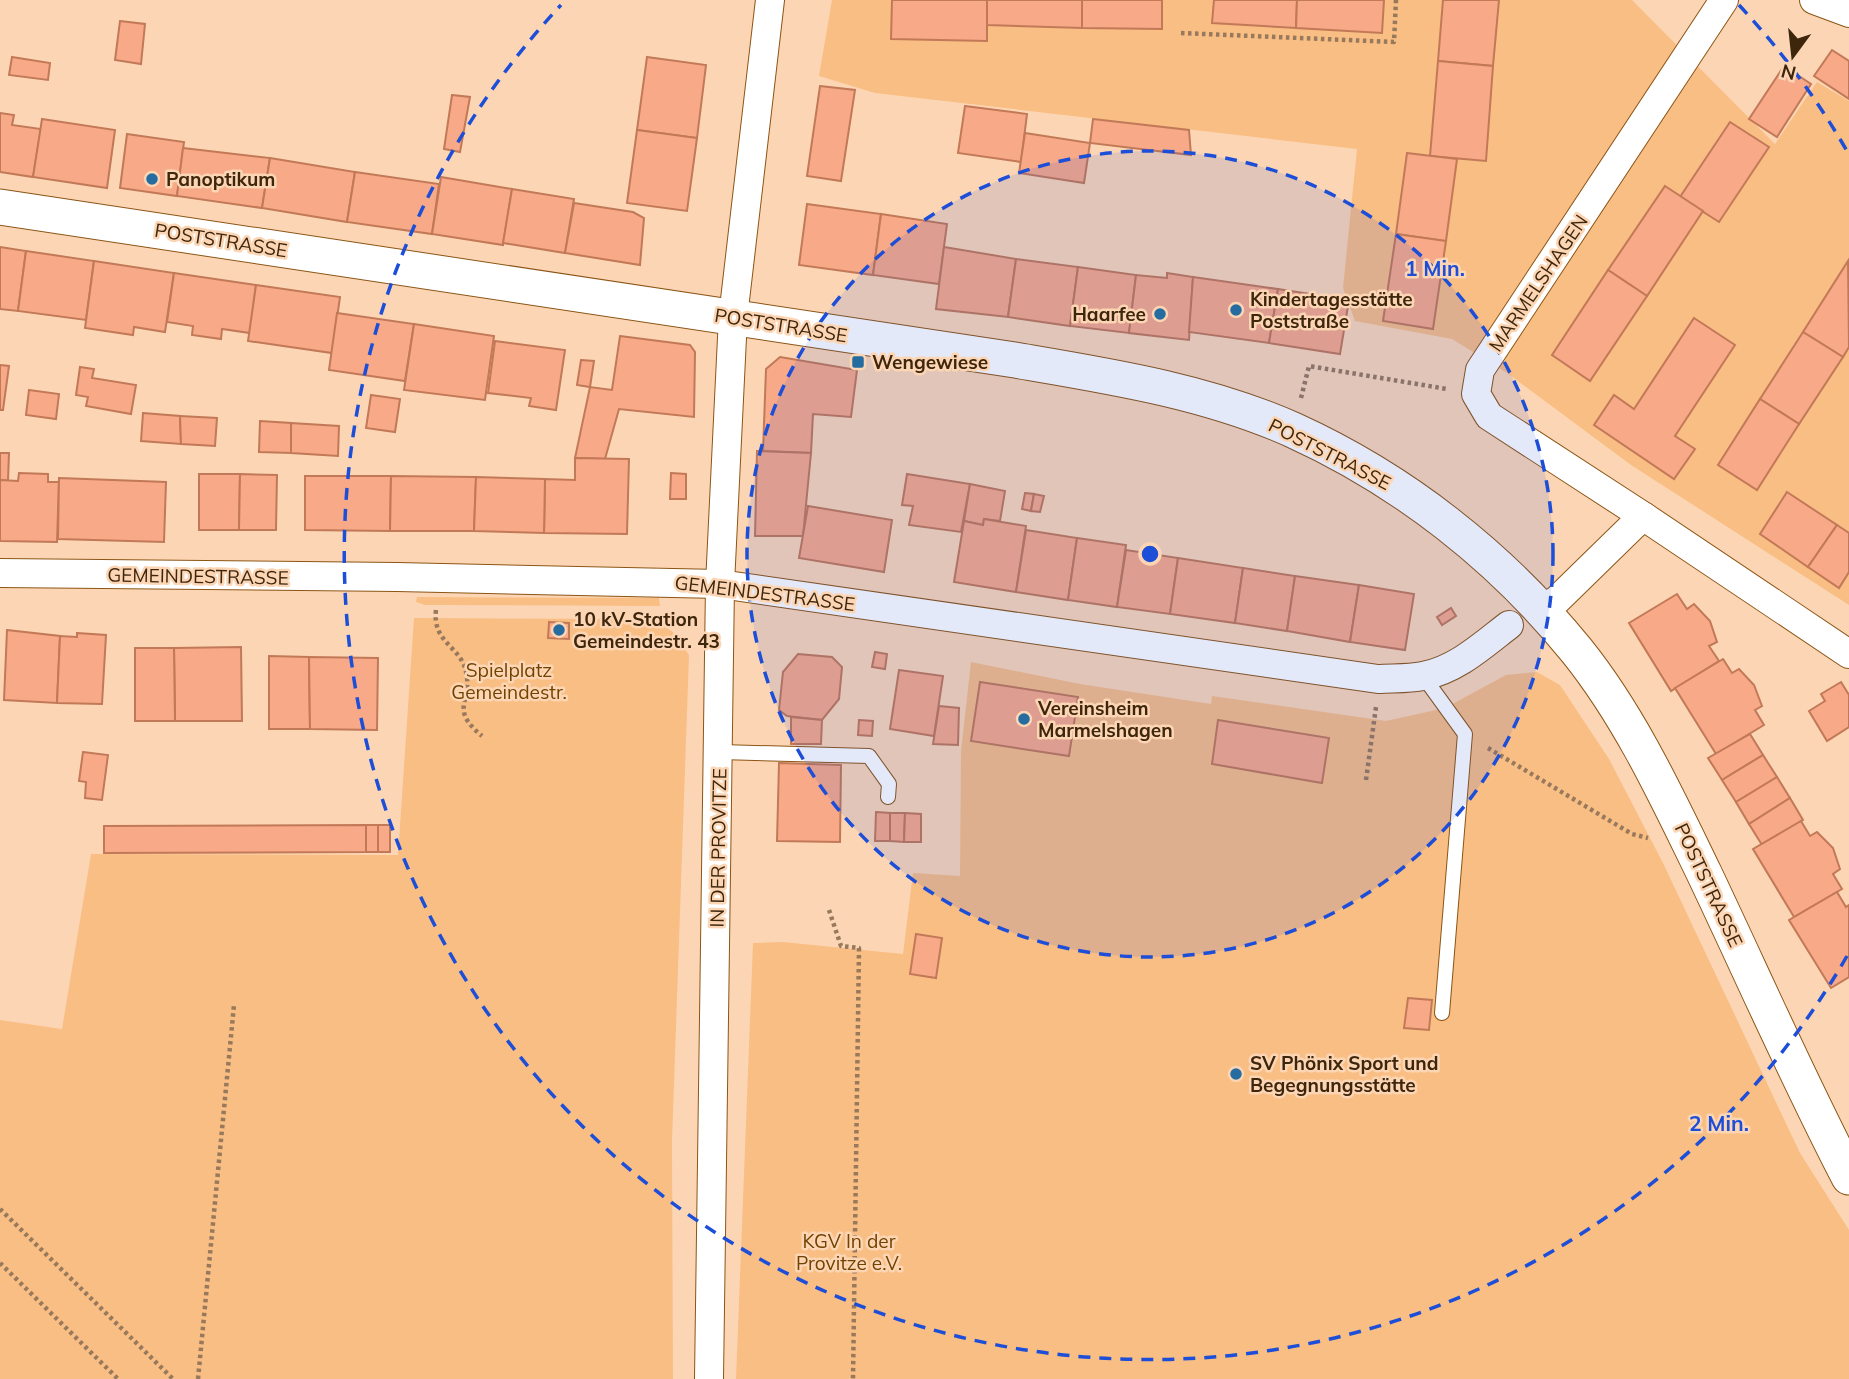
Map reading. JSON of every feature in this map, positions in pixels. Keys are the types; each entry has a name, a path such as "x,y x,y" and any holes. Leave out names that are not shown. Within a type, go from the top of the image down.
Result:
{"street":[{"path":"733,317 770,0"},
{"name":"MARMELSHAGEN","path":"1476,394 1480,370 1724,0"},
{"path":"1814,0 1849,13"},
{"name":"POSTSTRASSE","path":"0,207 1015,360 1136,382 1227,406 1293,430 1409,496 1461,533 1541,609 1579,653 1630,730 1693,850 1796,1074 1849,1177"},
{"name":"IN DER PROVITZE","path":"709,1379 720,751 720,584 733,317"},
{"path":"1476,394 1489,416 1849,654"},
{"path":"1541,609 1557,600 1643,516"},
{"name":"GEMEINDESTRASSE","path":"0,573 397,576 720,584 1378,679 1423,676 1472,654 1509,625"}],"lane":[{"path":"1423,676 1465,734 1442,1013"},
{"path":"720,751 869,756 889,784 888,797"}],"path":[{"path":"1181,33 1394,42 1396,0"},
{"path":"1293,430 1309,366 1476,394"},
{"path":"436,610 442,640 460,658 467,673 462,709 470,726 482,736"},
{"path":"1366,780 1378,679"},
{"path":"1465,734 1632,834 1693,850"},
{"path":"829,910 841,946 859,948 853,1379"},
{"path":"198,1379 234,1005"},
{"path":"0,1209 173,1379"},
{"path":"0,1263 118,1379"}],"green space":[{"path":"832,0 1632,0 1775,144 1817,82 1849,101 1849,605 1631,465 1507,373 1452,339 1355,321 1343,288 1357,149 875,93 819,76"},
{"path":"417,597 659,598 660,606 425,605 416,602"},
{"name":"Spielplatz Gemeindestr.","path":"414,618 652,619 673,632 689,655 672,1141 673,1379 0,1379 0,1020 62,1029 91,854 398,855"},
{"name":"SV Phönix Sport und Begegnungsstätte","path":"971,662 1080,684 1211,704 1212,696 1386,721 1445,708 1506,675 1537,672 1560,685 1609,759 1663,863 1800,1153 1849,1230 1849,1379 736,1379 753,943 783,942 903,954 913,873 960,876 961,751"}],"building":[{"path":"892,0 987,0 987,41 891,39"},
{"path":"987,0 1082,0 1082,28 987,25"},
{"path":"1082,0 1162,0 1162,29 1082,28"},
{"path":"1214,0 1297,0 1296,28 1212,23"},
{"path":"1297,0 1384,0 1382,33 1296,28"},
{"path":"1443,0 1499,0 1493,66 1438,61"},
{"path":"120,21 145,24 141,64 115,60"},
{"path":"1832,50 1849,61 1849,99 1814,76"},
{"path":"12,57 50,63 48,80 9,75"},
{"path":"647,57 706,65 697,138 637,130"},
{"path":"1438,61 1493,66 1486,161 1430,156"},
{"path":"1784,66 1811,84 1777,137 1749,119"},
{"path":"820,86 855,90 841,181 807,176"},
{"path":"452,95 470,97 460,152 444,149"},
{"path":"965,106 1027,114 1021,162 958,153"},
{"path":"0,113 14,115 12,125 41,129 33,177 0,172"},
{"path":"42,119 115,130 107,188 33,177"},
{"path":"1093,119 1189,130 1191,155 1090,143"},
{"path":"1730,122 1769,147 1719,222 1680,197"},
{"path":"637,130 697,138 687,211 627,203"},
{"path":"1025,133 1090,143 1084,183 1019,173"},
{"path":"127,134 184,142 177,196 120,188"},
{"path":"183,148 270,158 262,208 177,196"},
{"path":"1407,153 1457,159 1446,241 1396,234"},
{"path":"270,158 355,172 347,222 262,208"},
{"path":"355,172 439,184 432,234 347,222"},
{"path":"441,177 512,189 503,245 432,234"},
{"path":"1665,186 1703,211 1647,296 1608,270"},
{"path":"512,189 574,199 565,253 503,243"},
{"path":"574,203 633,212 644,218 640,265 565,253"},
{"path":"807,204 881,214 873,275 799,265"},
{"path":"881,214 947,224 939,284 873,275"},
{"path":"1396,234 1446,241 1433,329 1383,321"},
{"path":"0,247 26,251 18,311 0,309"},
{"path":"944,247 1016,259 1008,317 936,309"},
{"path":"26,251 94,261 86,320 18,311"},
{"path":"1016,259 1078,267 1070,326 1008,317"},
{"path":"94,261 174,273 165,332 134,327 133,335 85,328"},
{"path":"1848,261 1849,347 1843,357 1803,332"},
{"path":"1078,267 1136,275 1129,333 1070,326"},
{"path":"1608,270 1647,296 1590,381 1552,355"},
{"path":"174,273 256,285 250,333 222,329 221,339 192,335 193,326 167,322"},
{"path":"1167,273 1193,277 1189,340 1129,333 1136,275 1167,278"},
{"path":"1193,277 1278,289 1269,343 1189,332"},
{"path":"256,285 340,297 332,353 248,341"},
{"path":"1278,289 1349,300 1340,354 1269,343"},
{"path":"337,313 414,324 405,381 329,370"},
{"path":"1694,318 1735,345 1675,436 1695,449 1674,479 1594,425 1614,395 1634,409"},
{"path":"414,324 494,336 485,400 404,390"},
{"path":"1803,332 1843,357 1799,424 1760,399"},
{"path":"620,336 690,345 695,352 694,417 619,409 605,459 575,458 590,387 612,390"},
{"path":"495,341 565,350 556,410 529,406 531,398 488,393"},
{"path":"780,357 857,370 851,417 813,414 811,453 763,451 766,369"},
{"path":"581,360 594,361 590,387 577,385"},
{"path":"0,365 9,366 3,410 0,410"},
{"path":"80,367 94,369 92,378 136,385 131,414 86,406 88,397 76,395"},
{"path":"29,390 59,394 56,419 26,415"},
{"path":"371,395 400,399 395,432 366,428"},
{"path":"1760,399 1799,424 1757,490 1718,465"},
{"path":"143,413 180,416 181,444 141,441"},
{"path":"180,416 217,418 215,446 181,444"},
{"path":"260,421 291,423 291,453 259,452"},
{"path":"291,423 339,426 338,456 291,453"},
{"path":"757,451 811,453 803,536 755,536"},
{"path":"0,453 9,453 8,481 0,480"},
{"path":"575,458 629,459 627,534 544,533 545,479 575,480"},
{"path":"19,473 48,474 48,482 59,482 57,542 0,541 0,480 18,481"},
{"path":"671,473 686,474 686,499 670,499"},
{"path":"199,474 240,474 239,530 199,530"},
{"path":"240,474 277,475 276,530 239,530"},
{"path":"907,474 970,484 961,532 909,525 913,506 902,505"},
{"path":"305,476 391,476 390,531 305,530"},
{"path":"391,476 476,477 474,531 390,531"},
{"path":"476,477 545,479 544,533 474,531"},
{"path":"59,478 166,482 164,542 58,539"},
{"path":"970,484 1005,491 1000,521 984,519 983,525 964,521"},
{"path":"1787,492 1837,525 1808,567 1760,534"},
{"path":"1025,493 1034,494 1031,511 1022,509"},
{"path":"1034,494 1044,496 1040,512 1031,511"},
{"path":"808,506 892,520 884,572 799,558"},
{"path":"984,519 1026,526 1016,592 954,582 964,521 983,525"},
{"path":"1837,525 1849,533 1849,572 1839,588 1808,567"},
{"path":"1026,530 1077,538 1068,600 1016,592"},
{"path":"1077,538 1126,545 1117,607 1068,600"},
{"path":"1126,550 1178,558 1170,614 1117,607"},
{"path":"1178,558 1243,568 1235,623 1170,614"},
{"path":"1243,568 1295,576 1287,631 1235,623"},
{"path":"1295,576 1359,585 1350,642 1287,631"},
{"path":"1359,585 1414,594 1405,650 1350,642"},
{"path":"1677,594 1687,609 1694,604 1710,621 1717,642 1709,646 1719,661 1671,691 1629,623"},
{"path":"1451,608 1456,616 1442,625 1437,617"},
{"name":"10 kV-Station Gemeindestr. 43","path":"549,622 569,623 569,639 548,638"},
{"path":"7,630 60,636 57,703 4,700"},
{"path":"77,633 106,635 102,704 57,703 60,636 77,637"},
{"path":"241,647 242,721 175,721 174,648"},
{"path":"135,648 174,648 175,721 135,721"},
{"path":"875,652 887,654 885,669 872,667"},
{"path":"798,654 832,657 842,667 839,699 822,720 787,716 779,710 783,672"},
{"path":"269,656 309,657 310,729 269,729"},
{"path":"309,657 378,658 377,730 310,729"},
{"path":"1723,659 1732,673 1739,669 1754,685 1762,706 1755,710 1764,725 1716,754 1675,688"},
{"path":"899,670 943,676 934,736 890,729"},
{"name":"Vereinsheim Marmelshagen","path":"980,682 1078,697 1069,756 971,741"},
{"path":"1841,682 1849,695 1849,727 1827,741 1809,711 1825,701 1821,694"},
{"path":"939,706 959,708 958,745 933,744"},
{"path":"791,717 822,720 821,744 791,744"},
{"path":"859,720 873,721 872,736 858,735"},
{"path":"1218,720 1329,738 1322,783 1212,764"},
{"path":"1750,734 1763,755 1722,780 1708,758"},
{"path":"83,752 108,755 102,800 85,798 86,782 79,781"},
{"path":"1763,755 1777,777 1736,802 1722,780"},
{"path":"779,763 841,765 840,842 777,841"},
{"path":"1777,777 1790,798 1749,824 1736,802"},
{"path":"1790,798 1803,820 1762,845 1749,824"},
{"path":"876,812 890,813 890,841 875,841"},
{"path":"890,813 905,813 904,842 890,841"},
{"path":"905,813 921,814 921,842 904,842"},
{"path":"1801,821 1810,836 1817,832 1833,848 1840,869 1833,874 1842,889 1794,917 1753,849"},
{"path":"366,825 366,852 104,853 104,826"},
{"path":"366,825 378,825 378,852 366,852"},
{"path":"378,825 390,825 390,852 378,852"},
{"path":"1837,892 1846,907 1849,905 1849,977 1831,988 1789,920"},
{"path":"916,934 942,938 936,978 910,974"},
{"path":"1408,998 1432,1000 1429,1030 1404,1028"}],"place":[{"name":"Panoptikum","path":"152,179"},
{"name":"Kindertagesstätte Poststraße","path":"1236,310"},
{"name":"Haarfee","path":"1160,314"},
{"name":"Wengewiese","path":"858,362"},
{"name":"10 kV-Station Gemeindestr. 43","path":"559,630"},
{"name":"Vereinsheim Marmelshagen","path":"1024,719"},
{"name":"SV Phönix Sport und Begegnungsstätte","path":"1236,1074"}],"park label":[{"name":"KGV In der Provitze e.V.","path":"849,1252"}]}
